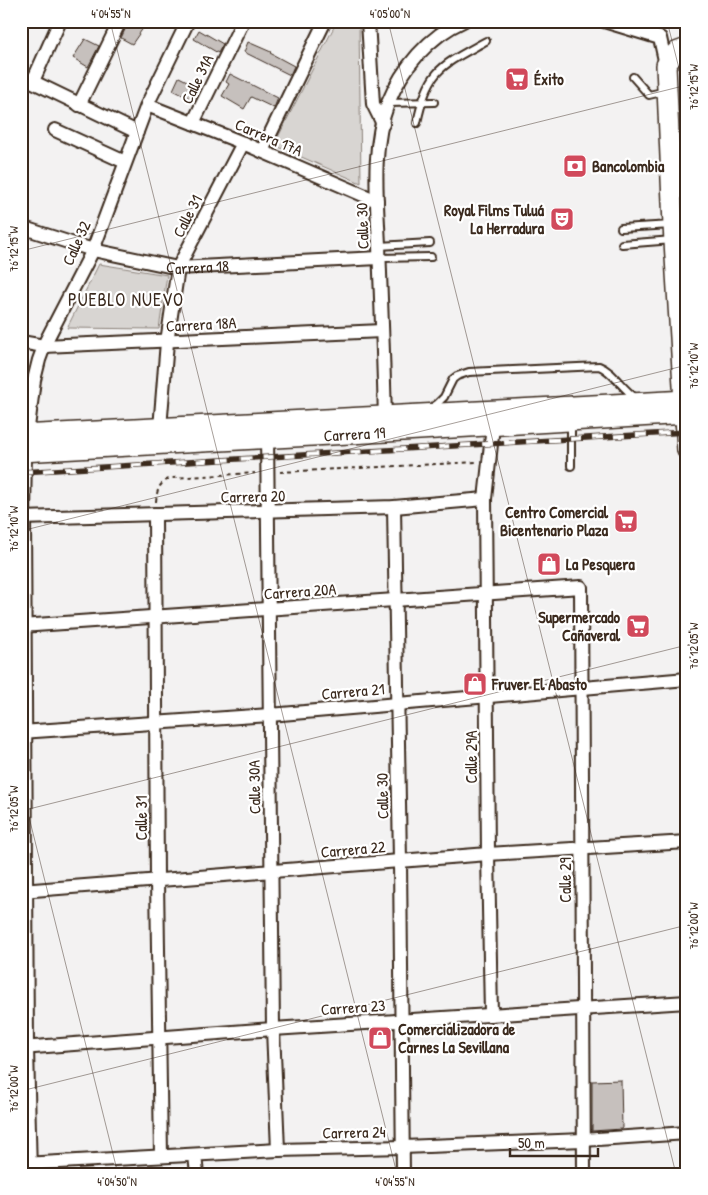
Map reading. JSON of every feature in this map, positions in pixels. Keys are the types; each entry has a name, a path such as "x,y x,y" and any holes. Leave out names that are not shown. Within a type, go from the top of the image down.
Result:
{"main road":[{"path":"686,48 676,52 666,65 678,235 687,450"},
{"name":"Carrera 19","path":"385,425 407,416 649,402 685,407"},
{"name":"Carrera 19","path":"24,443 385,425 493,426 571,422 685,407"},
{"name":"Carrera 19","path":"24,443 160,428 266,431"}],"street":[{"path":"60,21 27,78 136,132"},
{"path":"79,105 120,21"},
{"name":"Calle 32","path":"27,1167 24,1048 24,443 34,380 44,346 93,250 147,105 188,21"},
{"name":"Calle 31A","path":"194,124 242,21"},
{"path":"262,151 324,21"},
{"path":"368,21 373,104 383,124"},
{"name":"Calle 30","path":"385,425 377,201 379,140 388,103 413,60 442,32 463,21"},
{"path":"604,21 660,38 666,65"},
{"name":"Carrera 17A","path":"147,105 243,143 377,201"},
{"path":"55,130 125,162"},
{"name":"Calle 31","path":"160,428 167,342 178,268 243,143"},
{"name":"Carrera 18","path":"21,227 93,250 178,268 379,252"},
{"name":"Carrera 18A","path":"21,342 44,346 382,331"},
{"name":"Calle 29A","path":"491,1015 485,499 493,426"},
{"name":"Calle 30A","path":"266,431 273,1029 278,1150"},
{"name":"Carrera 20","path":"23,518 394,507 485,499"},
{"name":"Calle 30","path":"394,507 403,1174"},
{"name":"Calle 31","path":"155,514 161,1156"},
{"name":"Carrera 20A","path":"23,626 580,587"},
{"name":"Calle 29","path":"580,587 584,1174"},
{"name":"Carrera 21","path":"23,732 270,715 687,679"},
{"name":"Carrera 22","path":"24,891 488,854 581,850 687,842"},
{"name":"Carrera 23","path":"24,1048 402,1020 687,1002"},
{"name":"Carrera 24","path":"27,1167 195,1154 583,1140 687,1133"},
{"path":"195,1154 197,1174"}],"lane":[{"path":"417,123 421,102 432,78 446,63 486,41"},
{"path":"633,77 649,95 667,91"},
{"path":"388,103 434,102"},
{"path":"621,228 678,235"},
{"path":"622,244 678,235"},
{"path":"379,252 430,243"},
{"path":"379,252 431,257"},
{"path":"407,416 437,404 444,397 453,379 470,372 599,366 606,369 630,394 638,399 649,402"},
{"path":"571,422 571,466"}],"path":[{"path":"155,514 157,491 163,481 179,476 478,462"}],"shaded area":[{"path":"337,21 359,21 361,183 274,145"},
{"path":"99,264 167,275 159,329 67,328"}],"building":[{"path":"129,21 148,21 132,44 121,38"},
{"path":"199,30 223,44 218,53 194,39"},
{"path":"85,39 99,46 88,67 73,58"},
{"path":"248,42 271,52 294,66 290,75 244,52"},
{"path":"230,74 278,98 274,108 251,97 244,109 222,96 229,84 226,82"},
{"path":"179,77 201,88 195,101 173,90"},
{"path":"621,1080 622,1129 592,1131 592,1081"}],"railway":[{"path":"21,472 687,432"}],"place":[{"name":"Éxito","path":"517,79"},
{"name":"Bancolombia","path":"575,166"},
{"name":"Royal Films Tuluá La Herradura","path":"562,219"},
{"name":"Centro Comercial Bicentenario Plaza","path":"626,521"},
{"name":"La Pesquera","path":"549,564"},
{"name":"Supermercado Cañaveral","path":"638,626"},
{"name":"Fruver El Abasto","path":"475,684"},
{"name":"Comercializadora de Carnes La Sevillana","path":"380,1038"}],"district":[{"name":"PUEBLO NUEVO","path":"126,299"}]}
